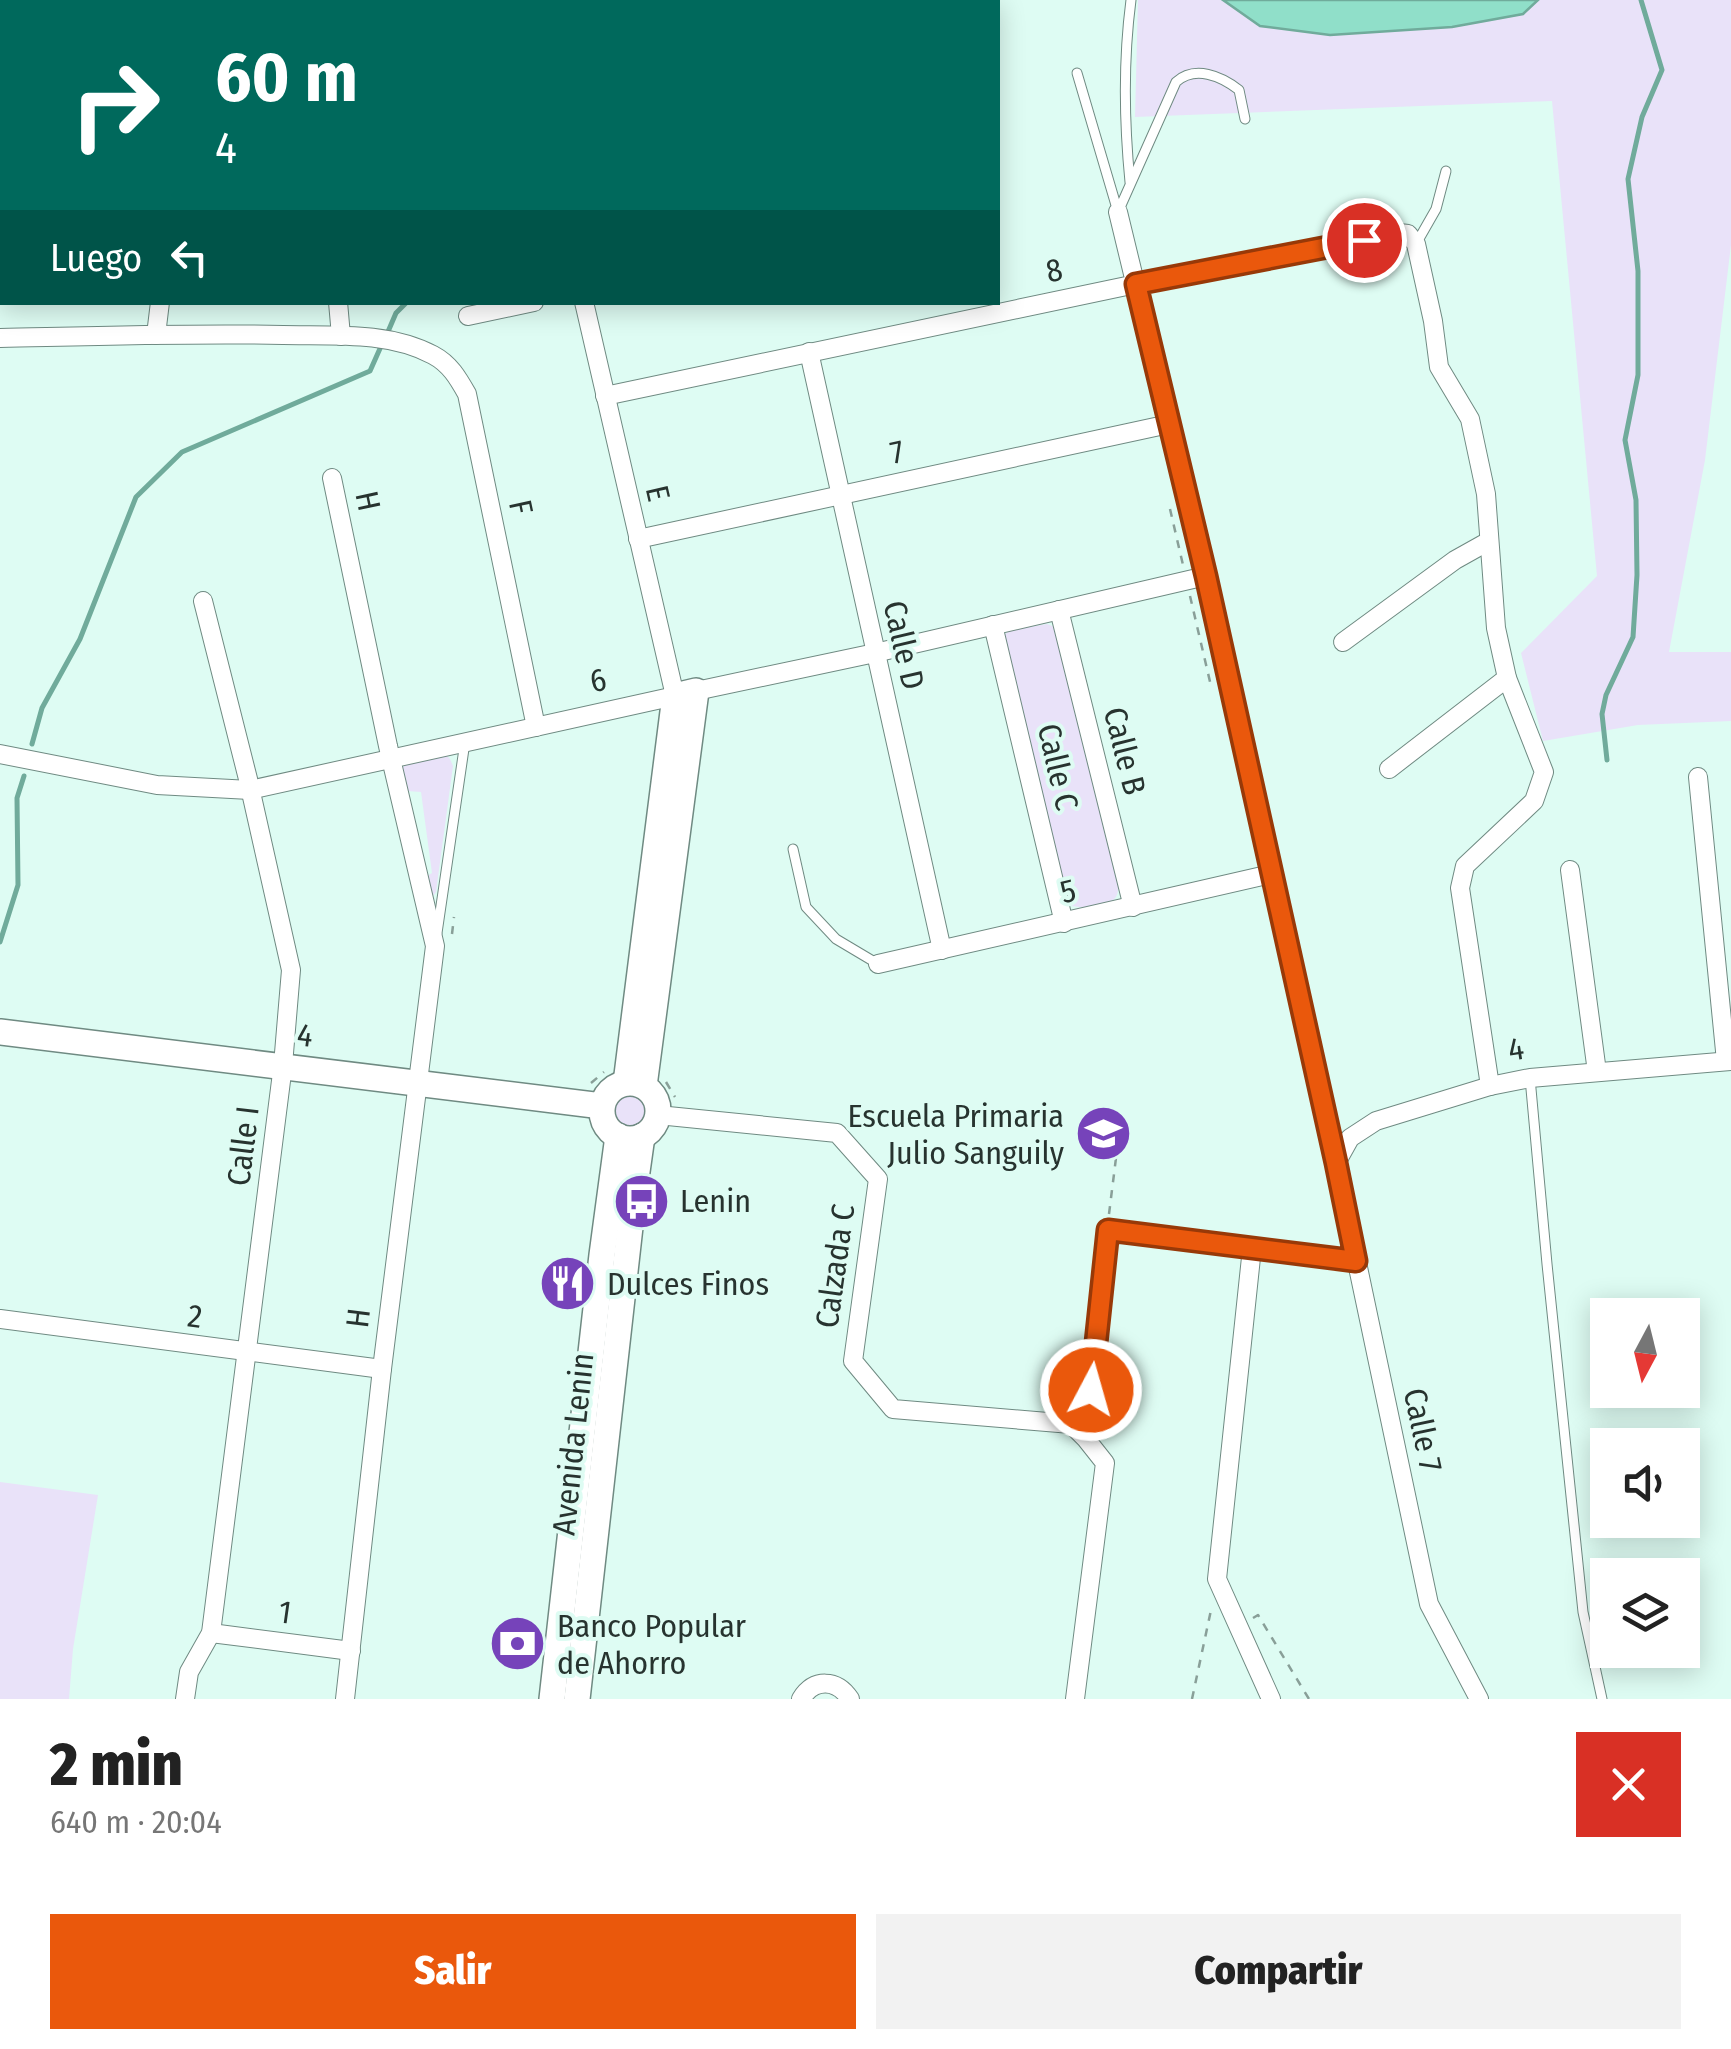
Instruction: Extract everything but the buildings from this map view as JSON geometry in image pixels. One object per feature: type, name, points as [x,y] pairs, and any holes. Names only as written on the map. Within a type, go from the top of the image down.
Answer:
[{"type":"street","name":"Calle 7","points":[[1118,212],[1206,576],[1430,1604],[1479,1699]]},
{"type":"street","name":"8","points":[[606,396],[1398,233],[1408,234],[1416,244]]},
{"type":"street","points":[[1416,244],[1439,367],[1470,419],[1486,494],[1496,628],[1507,678],[1544,772],[1534,801],[1465,866],[1460,888],[1490,1086]]},
{"type":"street","points":[[156,335],[160,305]]},
{"type":"street","points":[[338,305],[340,336]]},
{"type":"street","points":[[468,316],[520,305]]},
{"type":"street","name":"E","points":[[585,305],[638,540],[686,694]]},
{"type":"street","name":"F","points":[[0,338],[212,333],[340,336],[385,339],[436,356],[456,373],[467,394],[536,727]]},
{"type":"street","name":"Calle D","points":[[809,352],[942,950]]},
{"type":"street","name":"7","points":[[638,540],[1169,424]]},
{"type":"street","name":"H","points":[[332,478],[435,946],[346,1699]]},
{"type":"street","points":[[1343,642],[1489,540]]},
{"type":"street","name":"6","points":[[0,754],[156,785],[250,790],[1206,576]]},
{"type":"street","name":"Calle I","points":[[185,1699],[189,1672],[211,1633],[283,1065],[291,970],[204,601]]},
{"type":"street","name":"Calle B","points":[[1060,610],[1132,907]]},
{"type":"street","name":"Calle C","points":[[993,625],[1064,923]]},
{"type":"street","points":[[1389,769],[1507,678]]},
{"type":"street","points":[[637,1078],[593,1097],[605,1124],[630,1136],[650,1130],[668,1108],[637,1078],[686,694]]},
{"type":"street","points":[[1698,777],[1728,1061]]},
{"type":"street","points":[[1570,870],[1596,1072]]},
{"type":"street","name":"5","points":[[878,964],[1271,874]]},
{"type":"street","name":"4","points":[[0,1032],[418,1082],[593,1097]]},
{"type":"street","name":"4","points":[[1336,1163],[1350,1138],[1376,1121],[1490,1086],[1530,1078],[1728,1061]]},
{"type":"street","name":"Calzada C","points":[[668,1108],[837,1133],[878,1179],[852,1361],[893,1408],[1071,1424]]},
{"type":"street","name":"Avenida Lenin","points":[[552,1699],[602,1255],[630,1136]]},
{"type":"street","name":"Avenida Lenin","points":[[577,1699],[631,1219],[630,1136]]},
{"type":"street","points":[[1075,1699],[1104,1463],[1071,1424],[1091,1390],[1108,1230],[1356,1261]]},
{"type":"street","points":[[1252,1248],[1217,1579],[1271,1699]]},
{"type":"street","name":"2","points":[[0,1319],[382,1370]]},
{"type":"street","name":"1","points":[[211,1633],[350,1651]]},
{"type":"street","points":[[801,1699],[806,1691],[822,1683],[840,1687],[850,1699]]},
{"type":"lane","points":[[1130,185],[1125,113],[1131,0]]},
{"type":"lane","points":[[1077,73],[1118,212]]},
{"type":"lane","points":[[1118,212],[1176,82],[1184,74],[1223,77],[1239,90],[1245,119]]},
{"type":"lane","points":[[1416,244],[1436,209],[1446,171]]},
{"type":"lane","name":"H","points":[[435,946],[464,742]]},
{"type":"lane","points":[[793,849],[806,906],[836,939],[878,964]]},
{"type":"lane","points":[[1530,1078],[1582,1612],[1602,1699]]},
{"type":"path","points":[[1168,497],[1184,566]]},
{"type":"path","points":[[1190,596],[1212,693]]},
{"type":"path","points":[[452,932],[455,912]]},
{"type":"path","points":[[593,1097],[637,1078],[668,1108]]},
{"type":"path","points":[[1108,1230],[1116,1158]]},
{"type":"path","points":[[1192,1699],[1217,1579]]},
{"type":"path","points":[[1238,1628],[1258,1615],[1309,1699]]},
{"type":"shaded area","points":[[1138,0],[1731,0],[1731,245],[1705,460],[1669,652],[1731,652],[1731,721],[1638,725],[1543,741],[1521,653],[1597,576],[1552,101],[1135,117]]},
{"type":"shaded area","points":[[1223,0],[1538,0],[1523,14],[1452,27],[1330,35],[1260,26]]},
{"type":"shaded area","points":[[1047,624],[1057,628],[1118,883],[1115,898],[1097,906],[1069,905],[1005,641],[1005,634],[1011,630]]},
{"type":"shaded area","points":[[446,755],[453,766],[433,896],[429,895],[424,878],[432,873],[421,792],[407,791],[399,771],[405,765]]},
{"type":"shaded area","points":[[631,1091],[646,1097],[652,1112],[646,1127],[631,1133],[616,1127],[610,1112],[616,1097]]},
{"type":"shaded area","points":[[0,1482],[98,1495],[73,1649],[69,1699],[0,1699]]},
{"type":"waterway","points":[[1607,760],[1602,714],[1606,695],[1633,637],[1637,575],[1636,500],[1625,440],[1638,375],[1638,271],[1628,179],[1642,117],[1662,70],[1641,0]]},
{"type":"waterway","points":[[387,334],[404,305]]},
{"type":"waterway","points":[[32,744],[42,708],[80,639],[136,497],[182,452],[370,371],[382,344]]},
{"type":"waterway","points":[[0,942],[18,885],[17,798],[24,776]]},
{"type":"place","name":"Escuela Primaria Julio Sanguily","points":[[1103,1134]]},
{"type":"place","name":"Lenin","points":[[641,1201]]},
{"type":"place","name":"Dulces Finos","points":[[568,1284]]},
{"type":"place","name":"Banco Popular de Ahorro","points":[[518,1644]]},
{"type":"route","points":[[1091,1390],[1108,1230],[1356,1261],[1206,576],[1136,284],[1364,240]]}]
